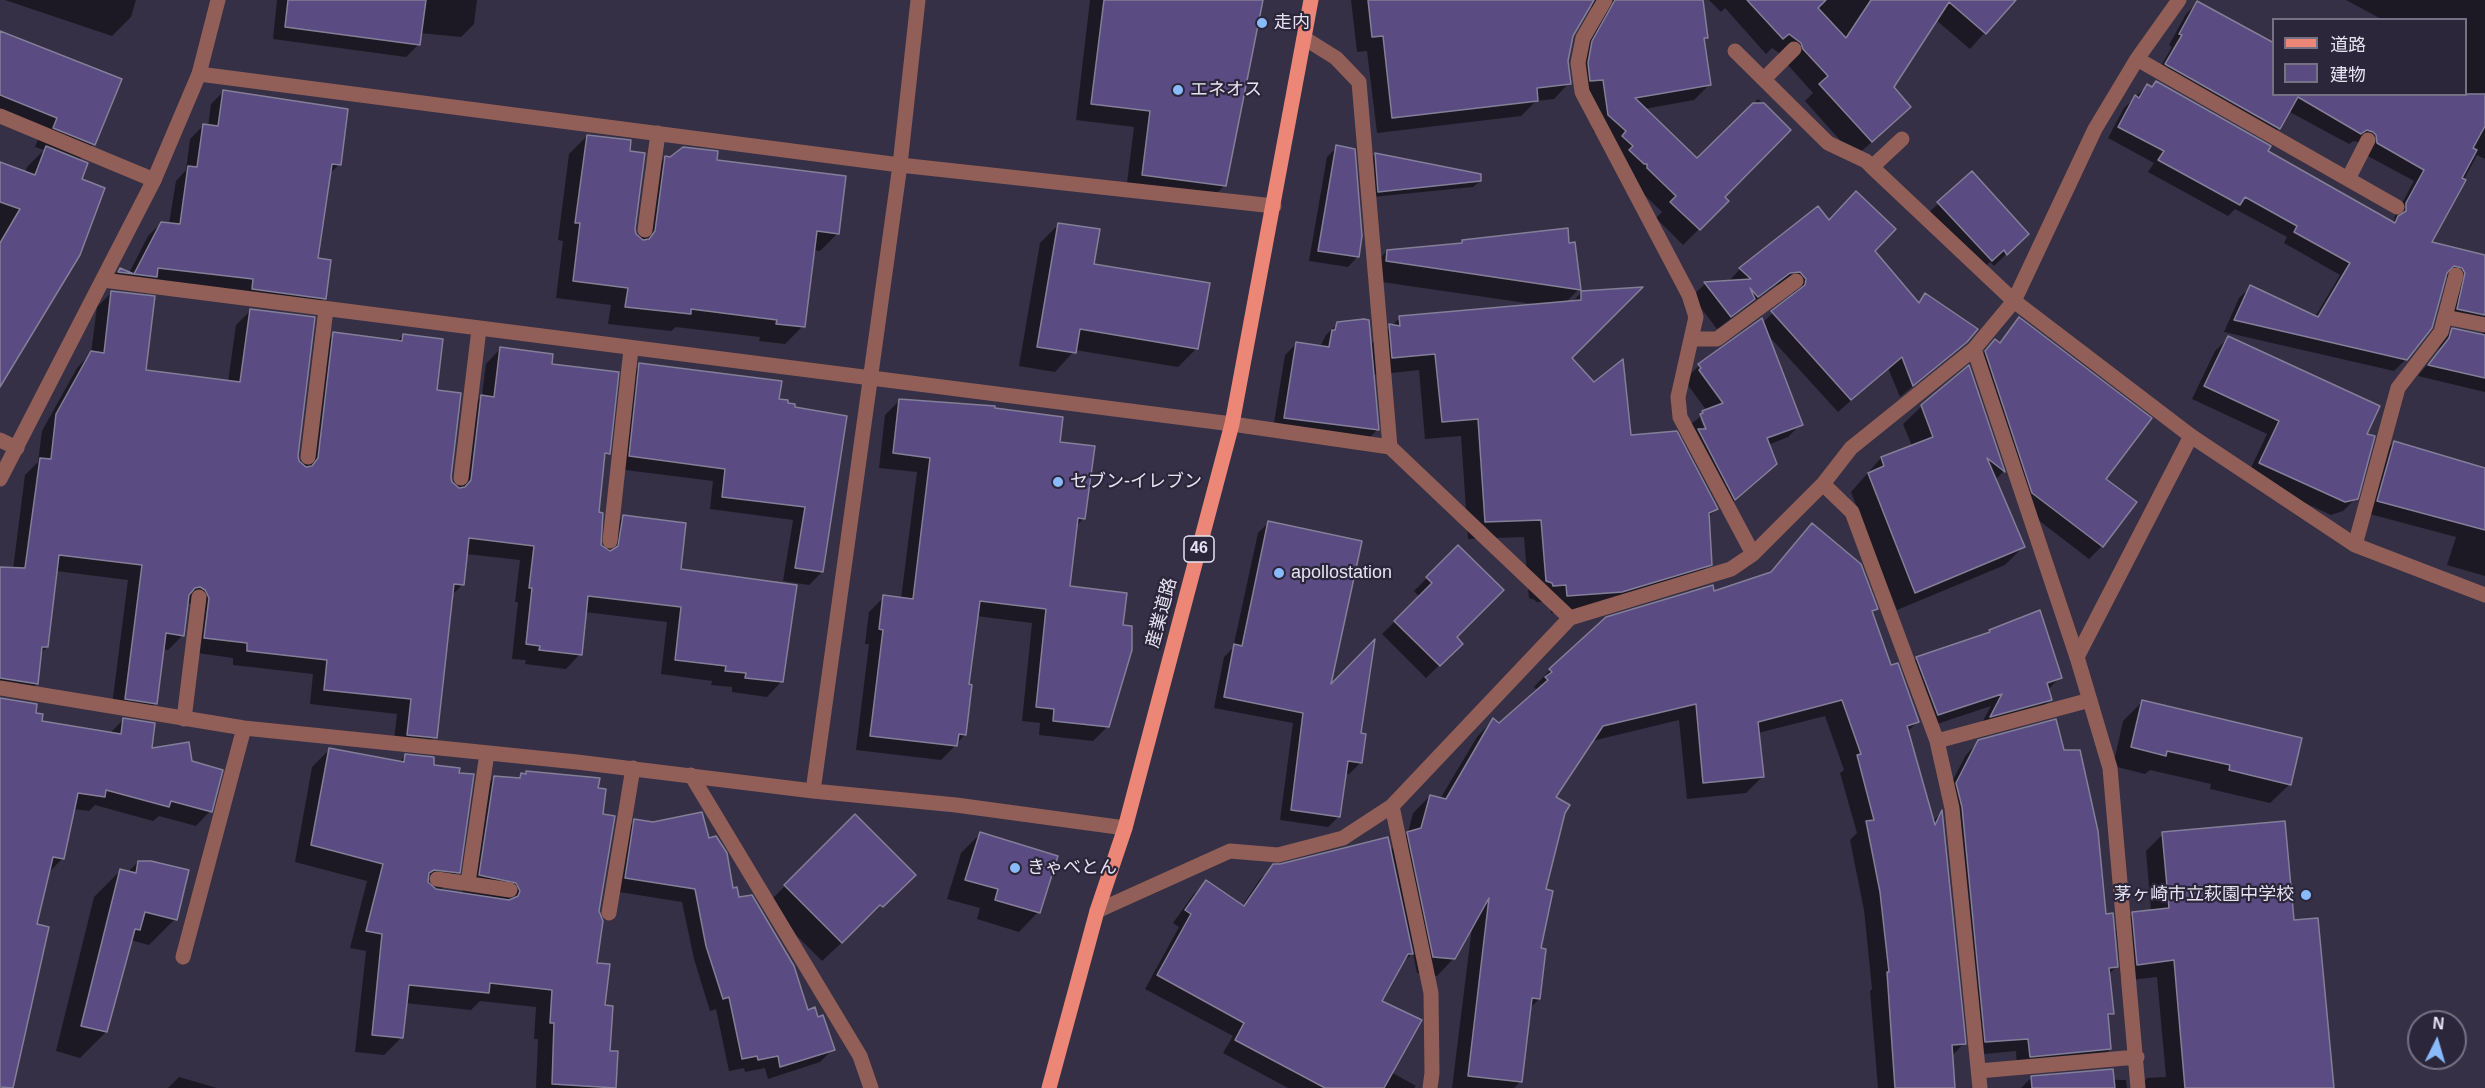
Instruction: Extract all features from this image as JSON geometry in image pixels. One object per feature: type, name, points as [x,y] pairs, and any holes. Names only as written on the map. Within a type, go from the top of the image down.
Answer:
[{"type":"main road","name":"産業道路","points":[[1049,1088],[1097,911],[1125,828],[1232,424],[1311,0]]},
{"type":"street","points":[[0,479],[154,180],[200,74],[218,0]]},
{"type":"street","points":[[813,790],[900,165],[918,0]]},
{"type":"street","points":[[1605,0],[1583,38],[1578,63],[1582,92],[1689,296],[1696,318],[1678,397],[1680,417],[1753,554]]},
{"type":"street","points":[[1097,911],[1230,851],[1278,855],[1343,837],[1392,806],[1570,618],[1731,569],[1753,554],[1823,484],[1851,448],[1974,349],[2014,301],[2095,129],[2137,60],[2180,0]]},
{"type":"street","points":[[1304,38],[1336,58],[1359,82],[1390,447]]},
{"type":"street","points":[[1764,79],[1794,49]]},
{"type":"street","points":[[1735,51],[1828,144],[1866,161],[2014,301],[2191,436],[2355,545],[2485,595]]},
{"type":"street","points":[[2137,60],[2397,207]]},
{"type":"street","points":[[200,74],[900,165],[1274,206]]},
{"type":"street","points":[[0,116],[154,180]]},
{"type":"street","points":[[645,230],[658,133]]},
{"type":"street","points":[[1872,167],[1902,139]]},
{"type":"street","points":[[2348,179],[2368,140]]},
{"type":"street","points":[[2355,545],[2398,388],[2441,332],[2456,275]]},
{"type":"street","points":[[103,280],[870,380],[1232,424],[1390,447],[1570,618]]},
{"type":"street","points":[[1693,339],[1717,339],[1796,281]]},
{"type":"street","points":[[308,457],[326,309]]},
{"type":"street","points":[[2445,317],[2485,326]]},
{"type":"street","points":[[461,478],[479,329]]},
{"type":"street","points":[[609,540],[631,349]]},
{"type":"street","points":[[1974,349],[2077,657],[2110,768],[2138,1088]]},
{"type":"street","points":[[2077,657],[2191,436]]},
{"type":"street","points":[[0,440],[17,448]]},
{"type":"street","points":[[1823,484],[1852,512],[1937,741],[1952,808],[1980,1088]]},
{"type":"street","points":[[184,719],[199,597]]},
{"type":"street","points":[[0,688],[244,728],[633,768],[956,805],[1125,828]]},
{"type":"street","points":[[1937,741],[2090,700]]},
{"type":"street","points":[[183,957],[244,728]]},
{"type":"street","points":[[468,883],[486,753]]},
{"type":"street","points":[[609,914],[633,768]]},
{"type":"street","points":[[691,776],[860,1056],[871,1088]]},
{"type":"street","points":[[1392,806],[1431,993],[1432,1073],[1430,1088]]},
{"type":"street","points":[[437,879],[510,890]]},
{"type":"street","points":[[1979,1071],[2137,1057]]},
{"type":"building","points":[[288,0],[426,0],[420,45],[285,27]]},
{"type":"building","points":[[1104,0],[1263,0],[1226,186],[1142,175],[1150,111],[1091,104]]},
{"type":"building","points":[[1368,0],[1594,0],[1573,36],[1568,61],[1571,84],[1537,88],[1538,101],[1392,118],[1383,36],[1372,37]]},
{"type":"building","points":[[1615,0],[1703,0],[1708,38],[1704,38],[1711,85],[1635,98],[1697,158],[1753,103],[1764,103],[1791,130],[1725,197],[1729,201],[1700,230],[1670,202],[1676,196],[1647,168],[1647,164],[1644,164],[1629,150],[1633,146],[1622,136],[1626,131],[1608,115],[1603,80],[1590,81],[1588,63],[1592,41]]},
{"type":"building","points":[[1747,0],[1826,0],[1818,8],[1846,38],[1871,0],[2016,0],[1986,34],[1949,2],[1894,87],[1911,107],[1872,142],[1819,84],[1828,76],[1803,49],[1801,43],[1789,34],[1783,39]]},
{"type":"building","points":[[2197,1],[2272,42],[2272,96],[2467,96],[2467,94],[2485,94],[2485,126],[2473,148],[2477,150],[2462,178],[2466,180],[2432,242],[2485,255],[2485,315],[2457,309],[2465,273],[2462,268],[2454,266],[2447,273],[2432,328],[2407,360],[2234,320],[2250,285],[2318,317],[2350,263],[2294,232],[2297,226],[2245,197],[2240,205],[2158,160],[2164,151],[2118,127],[2135,95],[2139,98],[2147,84],[2152,87],[2156,81],[2271,146],[2268,151],[2395,223],[2398,216],[2406,211],[2406,203],[2424,170],[2377,143],[2373,132],[2367,130],[2361,134],[2298,97],[2280,129],[2165,64],[2182,35],[2179,34]]},
{"type":"building","points":[[0,31],[122,79],[95,145],[53,128],[57,118],[0,95]]},
{"type":"building","points":[[223,90],[348,109],[341,165],[332,164],[318,258],[331,260],[326,299],[252,289],[253,279],[158,268],[157,277],[118,272],[120,268],[134,274],[161,222],[180,224],[188,166],[197,167],[203,124],[218,126]]},
{"type":"building","points":[[587,135],[631,140],[630,151],[645,153],[635,229],[636,234],[643,240],[649,239],[655,231],[665,156],[670,157],[683,147],[718,151],[717,160],[846,176],[839,234],[817,231],[805,327],[776,324],[777,320],[691,309],[691,314],[625,307],[628,288],[573,281],[580,223],[575,223]]},
{"type":"building","points":[[1336,145],[1355,149],[1362,236],[1359,257],[1318,251]]},
{"type":"building","points":[[46,146],[88,163],[82,179],[105,188],[80,255],[0,387],[0,243],[20,209],[0,202],[0,162],[35,175]]},
{"type":"building","points":[[1375,153],[1481,174],[1481,181],[1378,192]]},
{"type":"building","points":[[1972,171],[2029,234],[2007,255],[2004,250],[1992,261],[1937,202]]},
{"type":"building","points":[[1856,191],[1896,229],[1875,251],[1919,303],[1925,293],[1978,329],[1967,342],[1913,386],[1902,357],[1851,400],[1771,311],[1805,285],[1806,279],[1800,272],[1790,273],[1758,297],[1750,288],[1755,299],[1731,317],[1704,282],[1751,279],[1739,268],[1818,206],[1829,220]]},
{"type":"building","points":[[1058,223],[1100,229],[1094,264],[1210,283],[1198,349],[1080,329],[1076,353],[1037,347]]},
{"type":"building","points":[[1568,228],[1569,243],[1575,242],[1581,290],[1386,261],[1387,250],[1462,243],[1462,240]]},
{"type":"building","points":[[1643,287],[1572,358],[1594,382],[1623,359],[1631,435],[1677,431],[1718,509],[1709,513],[1712,565],[1622,592],[1567,596],[1566,585],[1553,586],[1552,583],[1546,581],[1541,520],[1485,522],[1478,419],[1442,422],[1435,354],[1392,358],[1389,324],[1400,326],[1399,316],[1581,300],[1581,291]]},
{"type":"building","points":[[111,291],[155,296],[146,370],[240,382],[250,309],[315,317],[298,456],[299,461],[306,467],[312,466],[318,458],[333,332],[402,341],[403,334],[443,339],[437,390],[461,393],[451,477],[452,482],[459,488],[465,487],[471,480],[481,395],[494,397],[500,347],[553,354],[552,364],[619,372],[610,454],[605,453],[599,512],[603,513],[601,545],[610,551],[618,546],[623,515],[686,523],[681,569],[797,585],[783,682],[745,678],[746,673],[725,671],[726,666],[675,660],[681,607],[588,596],[582,655],[539,650],[540,646],[526,644],[534,546],[469,538],[464,585],[454,584],[437,738],[407,735],[411,699],[324,690],[327,660],[247,651],[247,643],[204,638],[209,598],[205,590],[200,587],[195,588],[189,595],[184,636],[166,633],[157,704],[125,699],[142,565],[59,555],[48,647],[42,647],[38,684],[0,678],[0,567],[25,568],[40,458],[51,459],[56,414],[91,351],[104,353]]},
{"type":"building","points":[[2019,317],[2152,418],[2106,479],[2137,502],[2103,547],[2032,493],[1985,351],[1995,339],[2000,343]]},
{"type":"building","points":[[1762,318],[1803,425],[1767,438],[1777,464],[1735,500],[1698,429],[1706,429],[1700,414],[1703,413],[1702,411],[1723,403],[1699,370],[1701,368],[1698,364]]},
{"type":"building","points":[[1369,320],[1379,430],[1284,418],[1296,342],[1329,347],[1332,330],[1335,330],[1337,322]]},
{"type":"building","points":[[2452,328],[2485,335],[2485,378],[2428,365],[2449,338]]},
{"type":"building","points":[[2228,336],[2380,406],[2367,434],[2375,436],[2358,499],[2345,502],[2259,463],[2279,421],[2204,386]]},
{"type":"building","points":[[639,363],[782,381],[779,399],[788,400],[788,403],[795,404],[795,407],[847,416],[823,572],[795,568],[805,507],[722,497],[725,469],[629,456]]},
{"type":"building","points":[[1969,365],[2005,472],[1987,458],[2025,547],[1915,593],[1868,473],[1884,466],[1881,457],[1933,437],[1921,405]]},
{"type":"building","points":[[899,399],[995,406],[995,408],[1063,417],[1060,442],[1095,446],[1085,519],[1078,518],[1070,586],[1127,593],[1123,625],[1132,626],[1132,650],[1109,727],[1053,721],[1054,709],[1036,707],[1046,609],[980,601],[969,684],[972,685],[966,735],[959,734],[957,746],[870,736],[883,630],[879,629],[883,595],[913,599],[930,458],[893,453]]},
{"type":"building","points":[[2394,441],[2485,468],[2485,530],[2377,501]]},
{"type":"building","points":[[1268,521],[1362,541],[1331,684],[1375,639],[1361,733],[1366,734],[1362,763],[1348,761],[1340,817],[1291,810],[1303,713],[1224,697],[1234,644],[1242,646]]},
{"type":"building","points":[[1812,523],[1861,564],[1878,609],[1872,611],[1891,665],[1898,663],[1919,722],[1907,726],[1935,825],[1942,810],[1966,1044],[1952,1045],[1955,1088],[1895,1088],[1887,972],[1889,972],[1880,892],[1866,821],[1874,820],[1857,755],[1861,754],[1842,700],[1758,722],[1764,777],[1703,783],[1696,704],[1603,726],[1556,797],[1570,805],[1565,813],[1546,889],[1553,891],[1541,948],[1546,949],[1540,999],[1532,998],[1522,1082],[1468,1076],[1489,898],[1455,959],[1433,957],[1407,832],[1421,828],[1430,795],[1446,799],[1493,718],[1499,723],[1548,680],[1545,677],[1552,672],[1549,669],[1606,617],[1713,585],[1714,591],[1771,572]]},
{"type":"building","points":[[1458,545],[1504,590],[1457,637],[1463,644],[1440,666],[1394,621],[1432,583],[1426,577]]},
{"type":"building","points":[[2040,610],[2062,678],[2047,683],[2052,700],[1990,717],[2002,694],[1938,715],[1916,657],[1990,632],[1989,630]]},
{"type":"building","points":[[0,698],[37,704],[36,713],[43,714],[42,721],[121,734],[123,718],[155,723],[152,748],[189,742],[192,761],[223,770],[212,812],[171,801],[169,807],[106,790],[105,797],[78,793],[64,859],[53,857],[37,924],[49,927],[13,1088],[0,1087]]},
{"type":"building","points":[[2142,700],[2302,738],[2291,785],[2229,770],[2230,765],[2167,751],[2166,756],[2131,747]]},
{"type":"building","points":[[2056,719],[2064,750],[2080,750],[2098,831],[2106,914],[2113,913],[2118,967],[2109,968],[2114,1014],[2108,1014],[2111,1049],[2030,1057],[2028,1039],[1985,1042],[1962,807],[1956,783],[1978,740]]},
{"type":"building","points":[[329,748],[404,762],[405,754],[434,757],[434,765],[460,768],[459,773],[474,774],[460,873],[434,870],[429,873],[428,882],[436,889],[509,900],[518,896],[520,891],[516,883],[479,875],[494,776],[520,778],[521,773],[526,774],[526,771],[600,778],[598,788],[606,789],[603,814],[615,816],[599,911],[603,921],[597,963],[610,964],[605,1005],[613,1006],[610,1051],[618,1051],[616,1088],[552,1084],[554,1023],[550,1023],[552,990],[490,983],[489,993],[409,985],[403,1038],[372,1035],[382,934],[366,931],[383,864],[311,845]]},
{"type":"building","points":[[702,812],[709,838],[716,836],[727,853],[733,888],[737,887],[739,897],[752,895],[794,966],[808,1010],[815,1007],[818,1017],[823,1015],[835,1050],[780,1067],[778,1056],[758,1060],[757,1056],[742,1059],[729,997],[723,999],[706,946],[695,889],[625,878],[634,819],[653,822]]},
{"type":"building","points":[[855,814],[916,875],[883,907],[880,905],[842,943],[784,885]]},
{"type":"building","points":[[2285,821],[2294,920],[2318,918],[2334,1088],[2185,1088],[2174,960],[2137,965],[2132,912],[2169,908],[2162,832]]},
{"type":"building","points":[[980,832],[1058,856],[1040,913],[995,900],[998,889],[965,880]]},
{"type":"building","points":[[1388,837],[1413,954],[1408,954],[1382,1001],[1422,1020],[1384,1088],[1325,1088],[1235,1040],[1244,1023],[1157,975],[1191,914],[1185,910],[1206,880],[1244,906],[1273,864]]},
{"type":"building","points":[[138,861],[151,861],[189,870],[177,920],[145,912],[140,930],[135,929],[107,1032],[81,1026],[120,869],[136,873]]},
{"type":"building","points":[[2113,1069],[2115,1088],[2032,1088],[2031,1076]]},
{"type":"place","name":"走内","points":[[1262,23]]},
{"type":"place","name":"エネオス","points":[[1178,90]]},
{"type":"place","name":"セブン-イレブン","points":[[1058,482]]},
{"type":"place","name":"apollostation","points":[[1279,573]]},
{"type":"place","name":"きゃべとん","points":[[1015,868]]},
{"type":"place","name":"茅ヶ崎市立萩園中学校","points":[[2306,895]]}]
